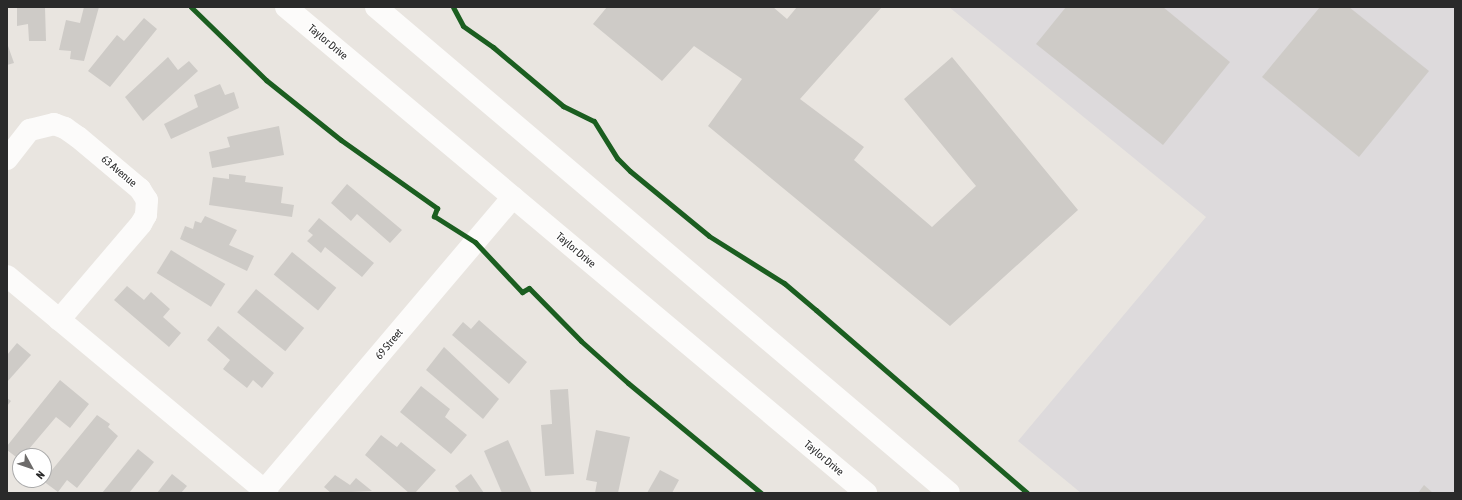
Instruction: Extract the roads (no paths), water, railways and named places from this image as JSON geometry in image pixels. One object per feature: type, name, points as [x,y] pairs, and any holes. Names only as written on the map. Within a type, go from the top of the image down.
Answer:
[{"type":"main road","name":"Taylor Drive","points":[[286,7],[866,493]]},
{"type":"main road","points":[[376,7],[949,493]]},
{"type":"main road","name":"63 Avenue","points":[[7,159],[30,130],[54,124],[65,128],[78,136],[140,189],[146,200],[146,216],[141,224],[59,320]]},
{"type":"main road","name":"69 Street","points":[[265,492],[513,197]]},
{"type":"main road","points":[[7,276],[265,492]]}]
